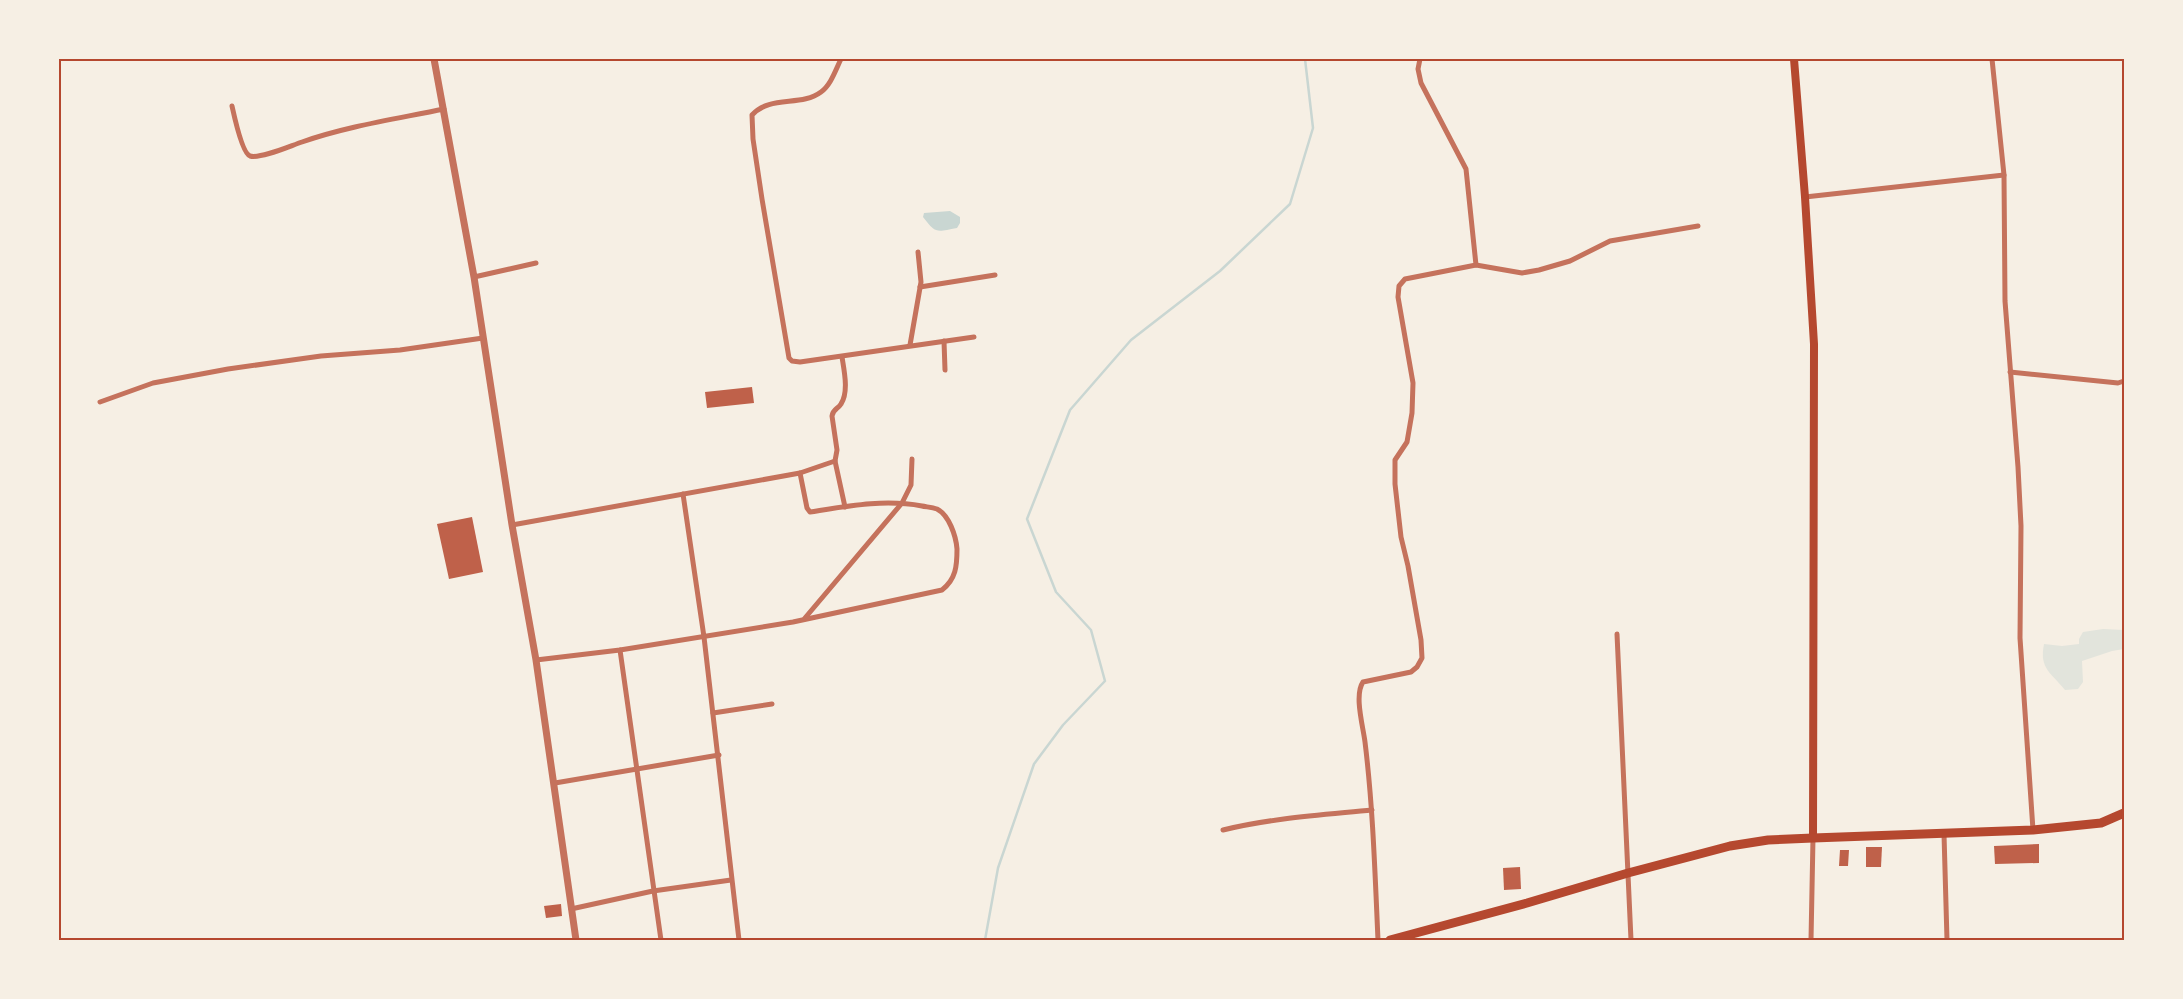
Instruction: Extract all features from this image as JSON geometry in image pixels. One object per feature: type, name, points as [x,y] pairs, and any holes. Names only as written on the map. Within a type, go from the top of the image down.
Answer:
[{"type":"main road","points":[[1794,59],[1805,197],[1814,354],[1813,838]]},
{"type":"main road","points":[[1390,940],[1730,846],[1768,840],[2033,830],[2101,823],[2124,813]]},
{"type":"street","points":[[434,59],[474,277],[512,525],[536,660],[576,940]]},
{"type":"street","points":[[841,59],[823,91],[812,97],[770,104],[758,108],[752,115],[762,199],[789,358],[792,361],[800,362],[974,337]]},
{"type":"street","points":[[1420,59],[1418,69],[1421,83],[1466,169],[1476,265]]},
{"type":"street","points":[[1992,59],[2004,175],[2005,301],[2021,526],[2020,638],[2033,830]]},
{"type":"street","points":[[232,106],[242,141],[248,154],[251,156],[264,154],[333,131],[444,109]]},
{"type":"street","points":[[1805,197],[2004,175]]},
{"type":"street","points":[[1378,940],[1372,810],[1360,717],[1359,687],[1363,682],[1411,672],[1417,667],[1422,658],[1421,640],[1401,537],[1395,484],[1395,460],[1407,442],[1412,413],[1413,383],[1398,297],[1399,286],[1405,279],[1476,265],[1522,273],[1539,270],[1570,261],[1610,241],[1698,226]]},
{"type":"street","points":[[910,345],[920,287],[918,252]]},
{"type":"street","points":[[474,277],[536,263]]},
{"type":"street","points":[[920,287],[995,275]]},
{"type":"street","points":[[100,402],[153,383],[228,369],[321,356],[400,350],[484,338]]},
{"type":"street","points":[[944,341],[945,370]]},
{"type":"street","points":[[842,357],[844,395],[842,404],[833,411],[832,416],[837,450],[835,461],[846,507]]},
{"type":"street","points":[[2010,372],[2118,383],[2124,381]]},
{"type":"street","points":[[804,619],[902,502],[911,485],[912,459]]},
{"type":"street","points":[[512,525],[800,473],[835,461]]},
{"type":"street","points":[[536,660],[620,650],[804,619],[942,590],[951,584],[956,573],[957,547],[948,518],[937,509],[902,502],[865,504],[810,512],[807,508],[800,473]]},
{"type":"street","points":[[683,494],[704,637],[731,880],[740,940]]},
{"type":"street","points":[[1617,634],[1631,940]]},
{"type":"street","points":[[620,650],[635,768],[661,940]]},
{"type":"street","points":[[713,712],[772,704]]},
{"type":"street","points":[[555,784],[635,768],[718,755]]},
{"type":"street","points":[[1224,830],[1253,823],[1290,818],[1372,810]]},
{"type":"street","points":[[1944,834],[1947,940]]},
{"type":"street","points":[[1812,940],[1813,838]]},
{"type":"street","points":[[572,909],[653,891],[731,880]]},
{"type":"shaded area","points":[[950,211],[960,217],[960,223],[957,228],[940,231],[934,229],[923,217],[924,213]]},
{"type":"shaded area","points":[[2103,629],[2124,630],[2124,649],[2082,661],[2083,682],[2078,689],[2065,690],[2047,670],[2043,659],[2044,644],[2062,646],[2079,644],[2079,639],[2083,632]]},
{"type":"building","points":[[752,387],[754,403],[707,408],[705,392]]},
{"type":"building","points":[[472,517],[483,572],[449,579],[437,524]]},
{"type":"building","points":[[2039,844],[2039,863],[1995,864],[1994,846]]},
{"type":"building","points":[[1866,847],[1882,847],[1881,867],[1866,867]]},
{"type":"building","points":[[1840,850],[1849,850],[1848,866],[1839,866]]},
{"type":"building","points":[[1520,867],[1521,889],[1504,890],[1503,868]]},
{"type":"building","points":[[561,904],[562,916],[546,918],[544,906]]},
{"type":"waterway","points":[[985,940],[998,868],[1034,764],[1063,725],[1105,681],[1091,630],[1056,592],[1027,519],[1070,410],[1131,340],[1220,271],[1290,204],[1313,128],[1305,59]]}]
